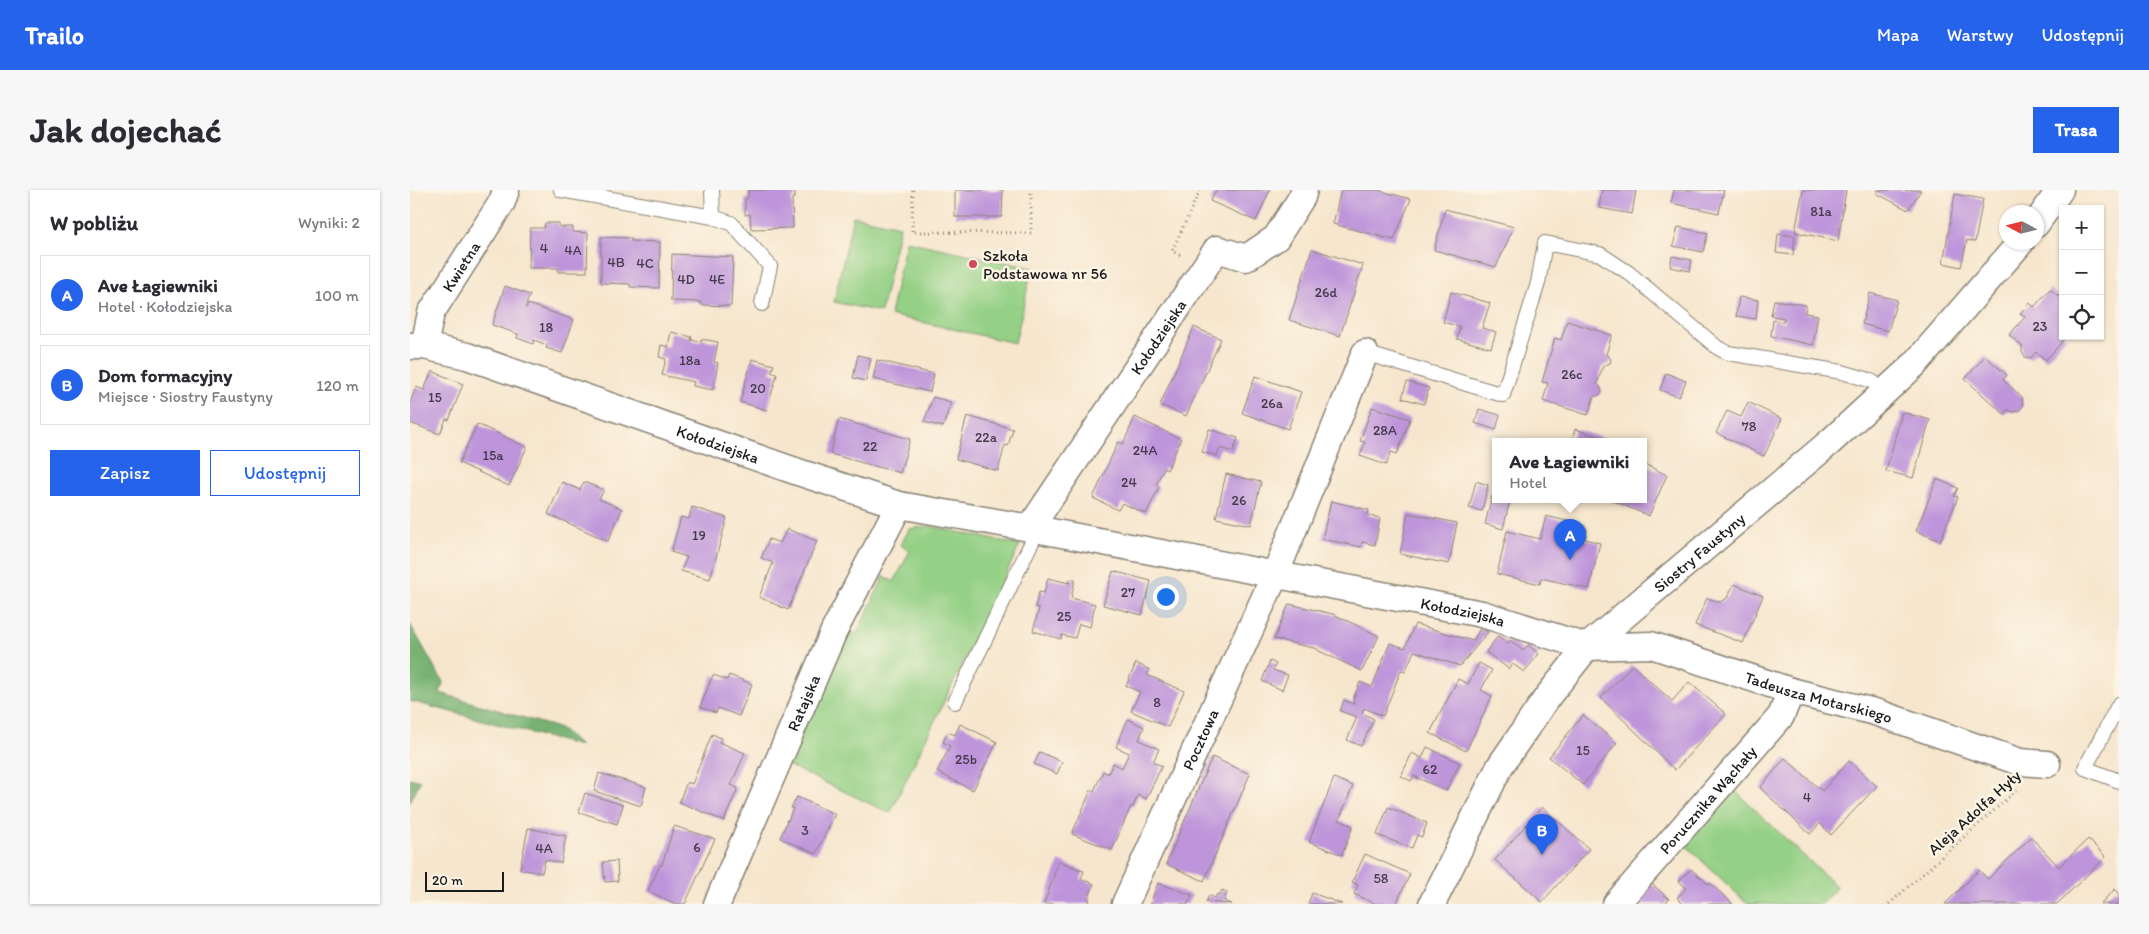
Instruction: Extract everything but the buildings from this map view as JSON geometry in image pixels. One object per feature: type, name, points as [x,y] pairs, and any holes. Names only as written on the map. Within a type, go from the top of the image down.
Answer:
[{"type":"street","name":"Kwietna","points":[[417,346],[431,313],[502,202],[506,190]]},
{"type":"street","name":"Kołodziejska","points":[[1034,528],[1217,249],[1246,258],[1276,238],[1302,197],[1304,190]]},
{"type":"street","points":[[2044,213],[2060,190]]},
{"type":"street","name":"Siostry Faustyny","points":[[1432,904],[1500,766],[1548,696],[1587,647],[1830,442],[1915,364],[2014,250]]},
{"type":"street","name":"Kołodziejska","points":[[417,346],[467,356],[899,506],[1034,528],[1482,614],[1587,647]]},
{"type":"street","points":[[1275,575],[1365,353]]},
{"type":"street","name":"Ratajska","points":[[717,904],[834,630],[899,506]]},
{"type":"street","name":"Pocztowa","points":[[1125,904],[1275,575]]},
{"type":"street","name":"Tadeusza Motarskiego","points":[[1587,647],[1651,646],[1791,691],[1875,712],[2020,762],[2047,764]]},
{"type":"street","name":"Porucznika Wąchały","points":[[1616,904],[1781,716],[1791,691]]},
{"type":"lane","points":[[561,190],[713,217],[731,223],[770,266],[762,304]]},
{"type":"lane","points":[[712,190],[713,217]]},
{"type":"lane","points":[[1365,353],[1503,395],[1538,283],[1545,242],[1600,254],[1629,273],[1718,348],[1728,353],[1842,372],[1873,382],[1883,393]]},
{"type":"lane","points":[[955,702],[1034,528]]},
{"type":"lane","points":[[2119,704],[2085,768],[2119,781]]},
{"type":"path","points":[[912,190],[912,232],[1021,233],[1031,233],[1031,190]]},
{"type":"path","points":[[1187,259],[1172,251],[1200,190]]},
{"type":"path","name":"Aleja Adolfa Hyły","points":[[1889,904],[2047,764]]},
{"type":"green space","points":[[853,216],[900,226],[881,312],[834,302]]},
{"type":"green space","points":[[906,241],[1032,268],[1015,343],[890,315]]},
{"type":"green space","points":[[929,526],[1020,545],[890,813],[787,765],[842,637],[858,632],[884,576],[894,582],[910,551],[901,545],[909,529]]},
{"type":"green space","points":[[410,624],[443,682],[440,693],[555,727],[565,732],[580,746],[410,701]]},
{"type":"green space","points":[[410,778],[420,781],[410,802]]},
{"type":"green space","points":[[1733,789],[1837,887],[1821,904],[1748,904],[1682,842]]},
{"type":"place","name":"Szkoła Podstawowa nr 56","points":[[973,264]]},
{"type":"place","name":"Ave Łagiewniki","points":[[1570,560]]},
{"type":"place","name":"Dom formacyjny","points":[[1542,855]]}]
